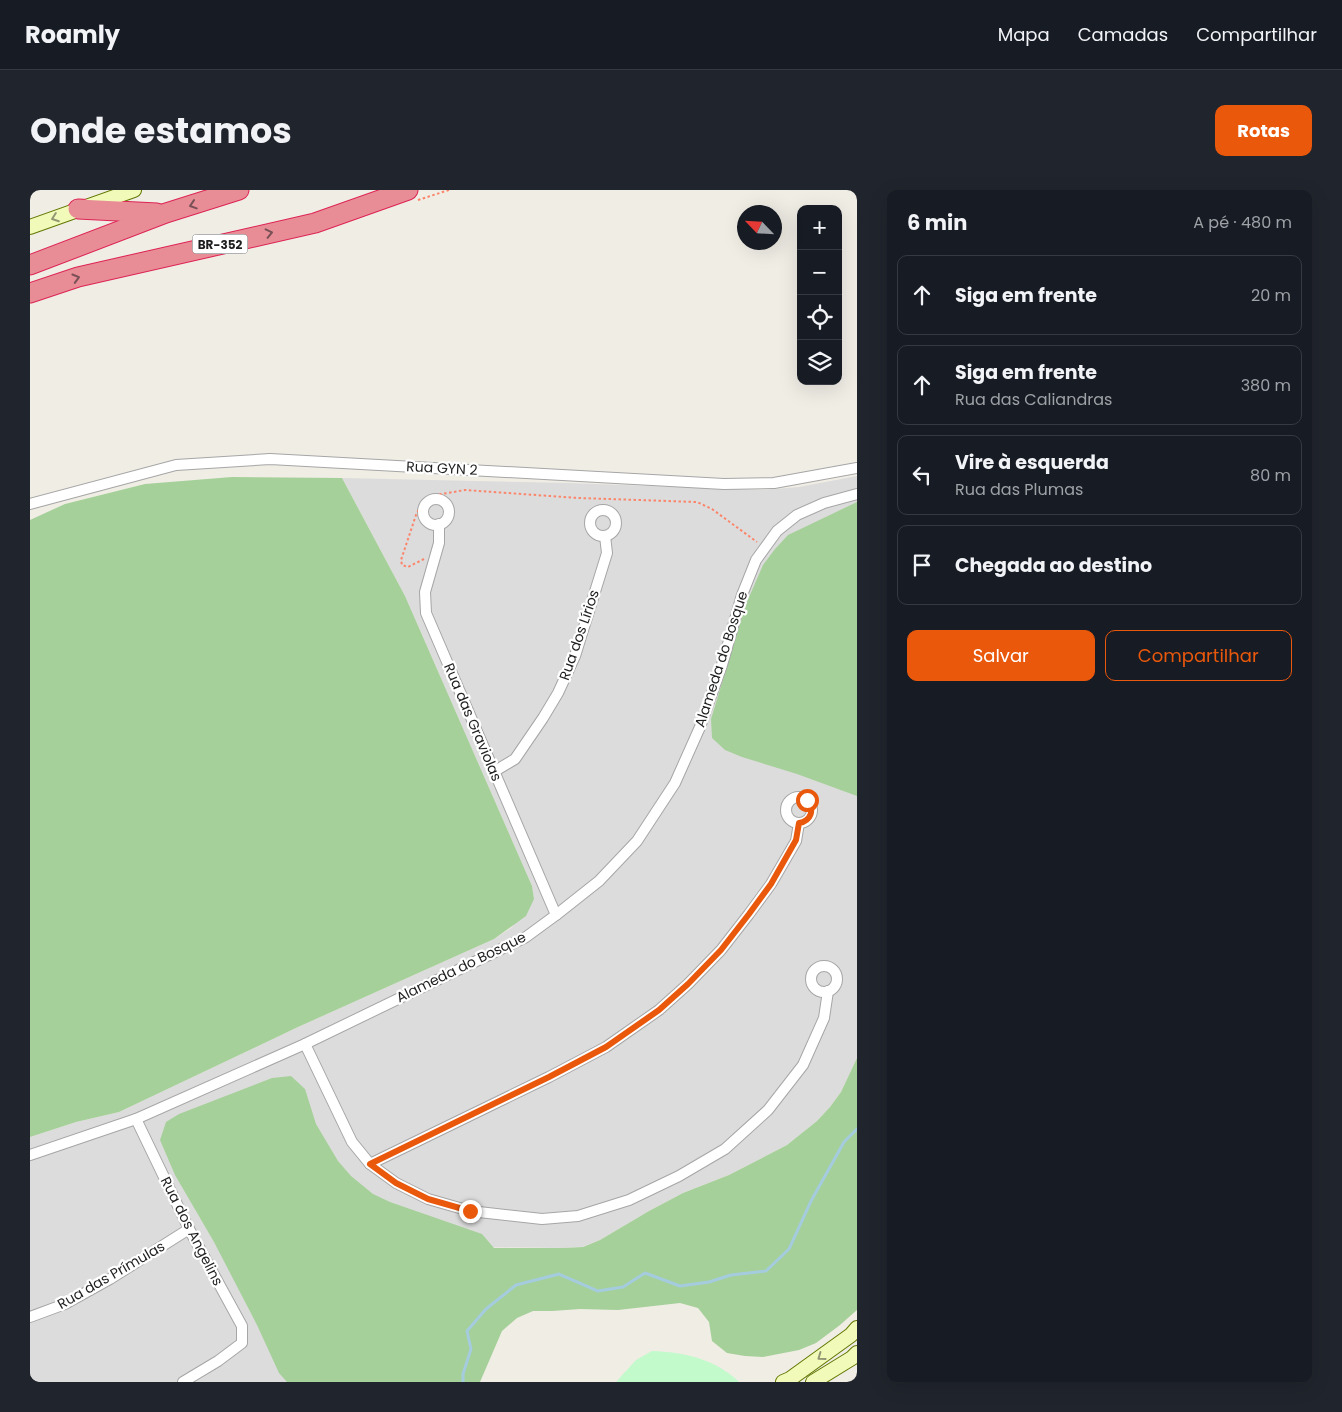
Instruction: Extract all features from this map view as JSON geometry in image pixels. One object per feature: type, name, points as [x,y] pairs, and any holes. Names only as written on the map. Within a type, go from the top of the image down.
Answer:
[{"type":"highway","points":[[30,265],[166,213],[239,190]]},
{"type":"highway","name":"BR-352","points":[[30,293],[78,277],[315,222],[408,190]]},
{"type":"highway","points":[[78,210],[166,213]]},
{"type":"street","points":[[30,227],[134,190]]},
{"type":"street","name":"Rua GYN 2","points":[[30,504],[176,465],[270,459],[724,484],[774,483],[857,468]]},
{"type":"street","name":"Alameda do Bosque","points":[[30,1155],[136,1119],[305,1044],[526,936],[599,881],[637,841],[675,783],[700,727],[722,665],[742,595],[756,560],[777,531],[797,515],[824,503],[857,494]]},
{"type":"street","name":"Rua das Graviolas","points":[[439,524],[439,543],[425,592],[426,614],[556,915]]},
{"type":"street","name":"Rua dos Lírios","points":[[495,772],[515,759],[558,693],[575,656],[607,553],[605,536]]},
{"type":"street","points":[[370,1164],[549,1077],[606,1047],[659,1010],[721,950],[749,914],[771,884],[796,840],[799,823]]},
{"type":"street","points":[[305,1044],[352,1142],[370,1164],[396,1183],[428,1199],[470,1211],[542,1219],[578,1216],[629,1200],[678,1176],[725,1149],[768,1110],[803,1065],[824,1018],[828,991]]},
{"type":"street","name":"Rua dos Angelins","points":[[136,1119],[189,1229],[242,1326],[242,1343],[218,1361],[183,1382]]},
{"type":"street","name":"Rua das Prímulas","points":[[30,1317],[65,1304],[103,1283],[189,1229]]},
{"type":"street","points":[[783,1382],[790,1379],[851,1335],[857,1328]]},
{"type":"street","points":[[813,1382],[857,1353]]},
{"type":"path","points":[[436,551],[408,567],[402,565],[401,560],[416,515],[424,500],[436,495],[465,490],[578,498],[697,502],[712,509],[765,548]]},
{"type":"shaded area","points":[[857,476],[857,1058],[841,1092],[830,1107],[817,1121],[787,1145],[729,1175],[683,1193],[600,1240],[582,1247],[475,1247],[313,1382],[30,1382],[30,1137],[76,1122],[119,1112],[298,1027],[494,939],[511,928],[534,899],[532,886],[405,596],[342,478],[763,490],[799,487]]},
{"type":"green space","points":[[232,477],[342,478],[405,596],[532,886],[534,899],[526,916],[494,939],[298,1027],[119,1112],[76,1122],[30,1137],[30,520],[65,504],[145,484]]},
{"type":"green space","points":[[857,502],[857,796],[725,750],[712,738],[711,719],[746,604],[763,565],[788,535]]},
{"type":"green space","points":[[857,1058],[857,1310],[816,1343],[799,1350],[763,1357],[727,1353],[712,1341],[709,1322],[698,1308],[680,1303],[618,1310],[533,1311],[517,1318],[502,1331],[480,1382],[287,1382],[279,1373],[257,1325],[214,1242],[175,1175],[160,1140],[166,1122],[179,1114],[272,1078],[291,1076],[305,1089],[316,1124],[338,1161],[351,1176],[373,1194],[390,1202],[482,1234],[494,1248],[583,1247],[600,1240],[683,1193],[729,1175],[787,1145],[817,1121],[830,1107],[841,1092]]},
{"type":"green space","points":[[652,1351],[676,1353],[699,1358],[730,1374],[739,1382],[616,1382],[636,1360]]},
{"type":"waterway","points":[[463,1382],[463,1374],[471,1349],[467,1331],[486,1309],[516,1285],[559,1274],[598,1291],[623,1287],[645,1273],[680,1286],[709,1282],[731,1275],[766,1271],[789,1249],[811,1201],[844,1142],[857,1129]]},
{"type":"route","points":[[470,1211],[428,1199],[396,1183],[370,1164],[549,1077],[606,1047],[659,1010],[721,950],[771,884],[796,840],[799,823],[807,820],[812,812],[807,800]]}]
